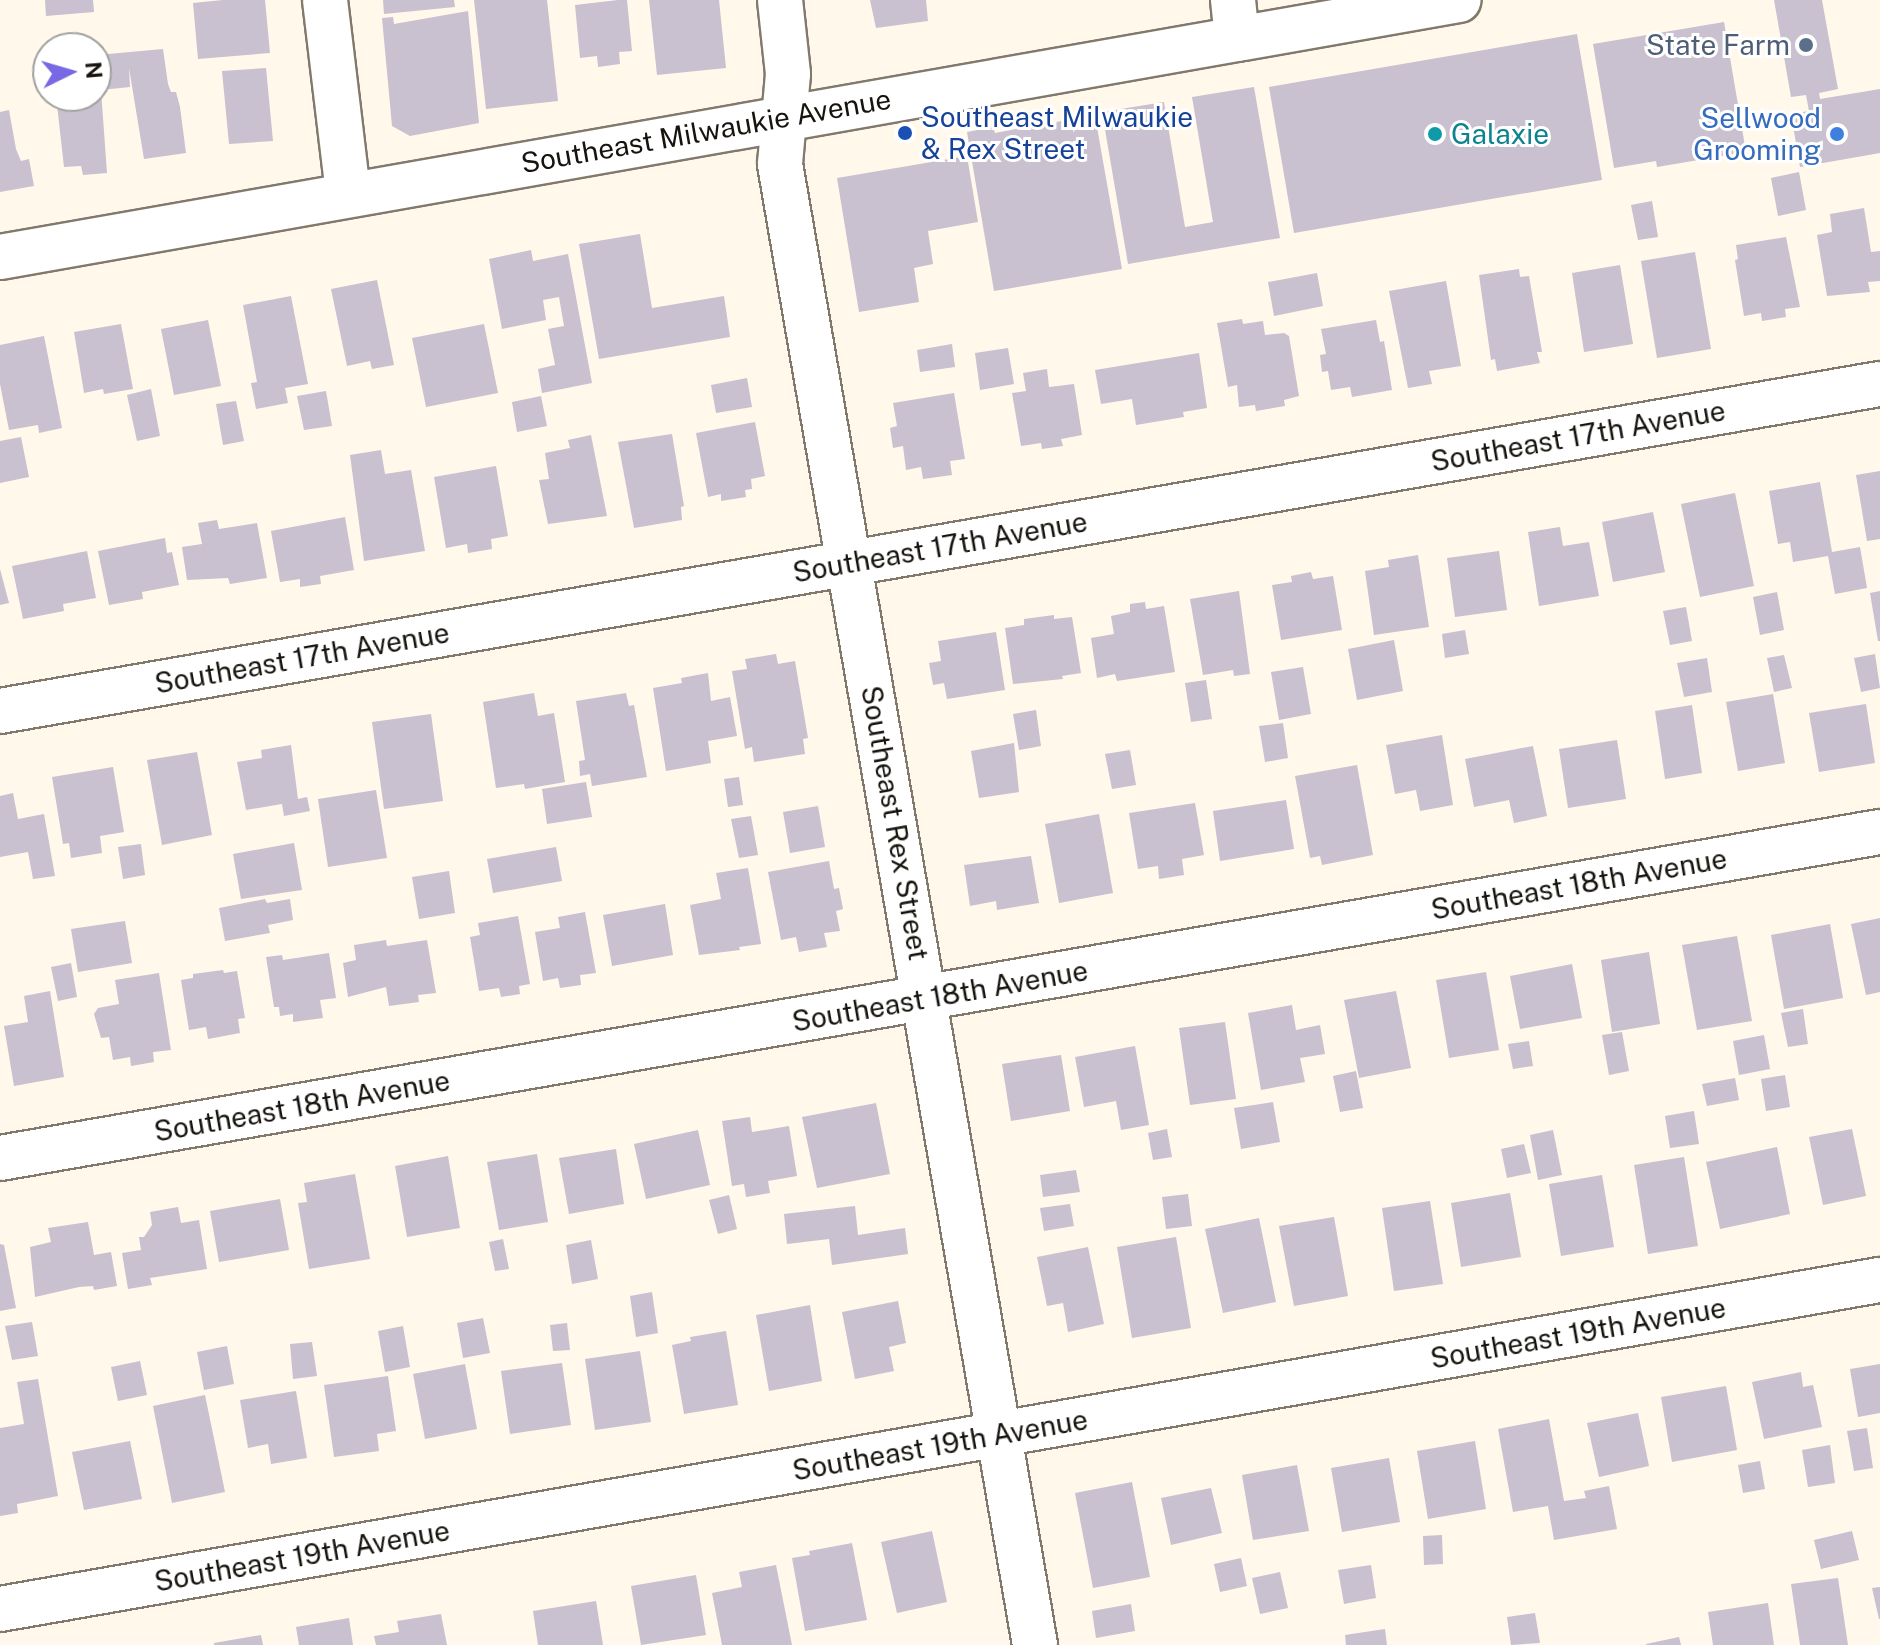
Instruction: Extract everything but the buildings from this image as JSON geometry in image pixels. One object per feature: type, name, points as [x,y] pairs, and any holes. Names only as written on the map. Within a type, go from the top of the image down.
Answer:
[{"type":"street","points":[[325,0],[348,194]]},
{"type":"street","name":"Southeast Rex Street","points":[[780,0],[788,74],[780,164],[1035,1645]]},
{"type":"street","name":"Southeast Milwaukie Avenue","points":[[0,257],[784,117],[1235,19],[1459,0]]},
{"type":"street","name":"Southeast 17th Avenue","points":[[0,711],[1880,384]]},
{"type":"street","name":"Southeast 18th Avenue","points":[[0,1158],[1880,832]]},
{"type":"street","name":"Southeast 19th Avenue","points":[[0,1609],[1880,1280]]},
{"type":"place","name":"State Farm","points":[[1806,45]]},
{"type":"place","name":"Southeast Milwaukie & Rex Street","points":[[905,133]]},
{"type":"place","name":"Galaxie","points":[[1435,134]]},
{"type":"place","name":"Sellwood Grooming","points":[[1837,134]]}]
